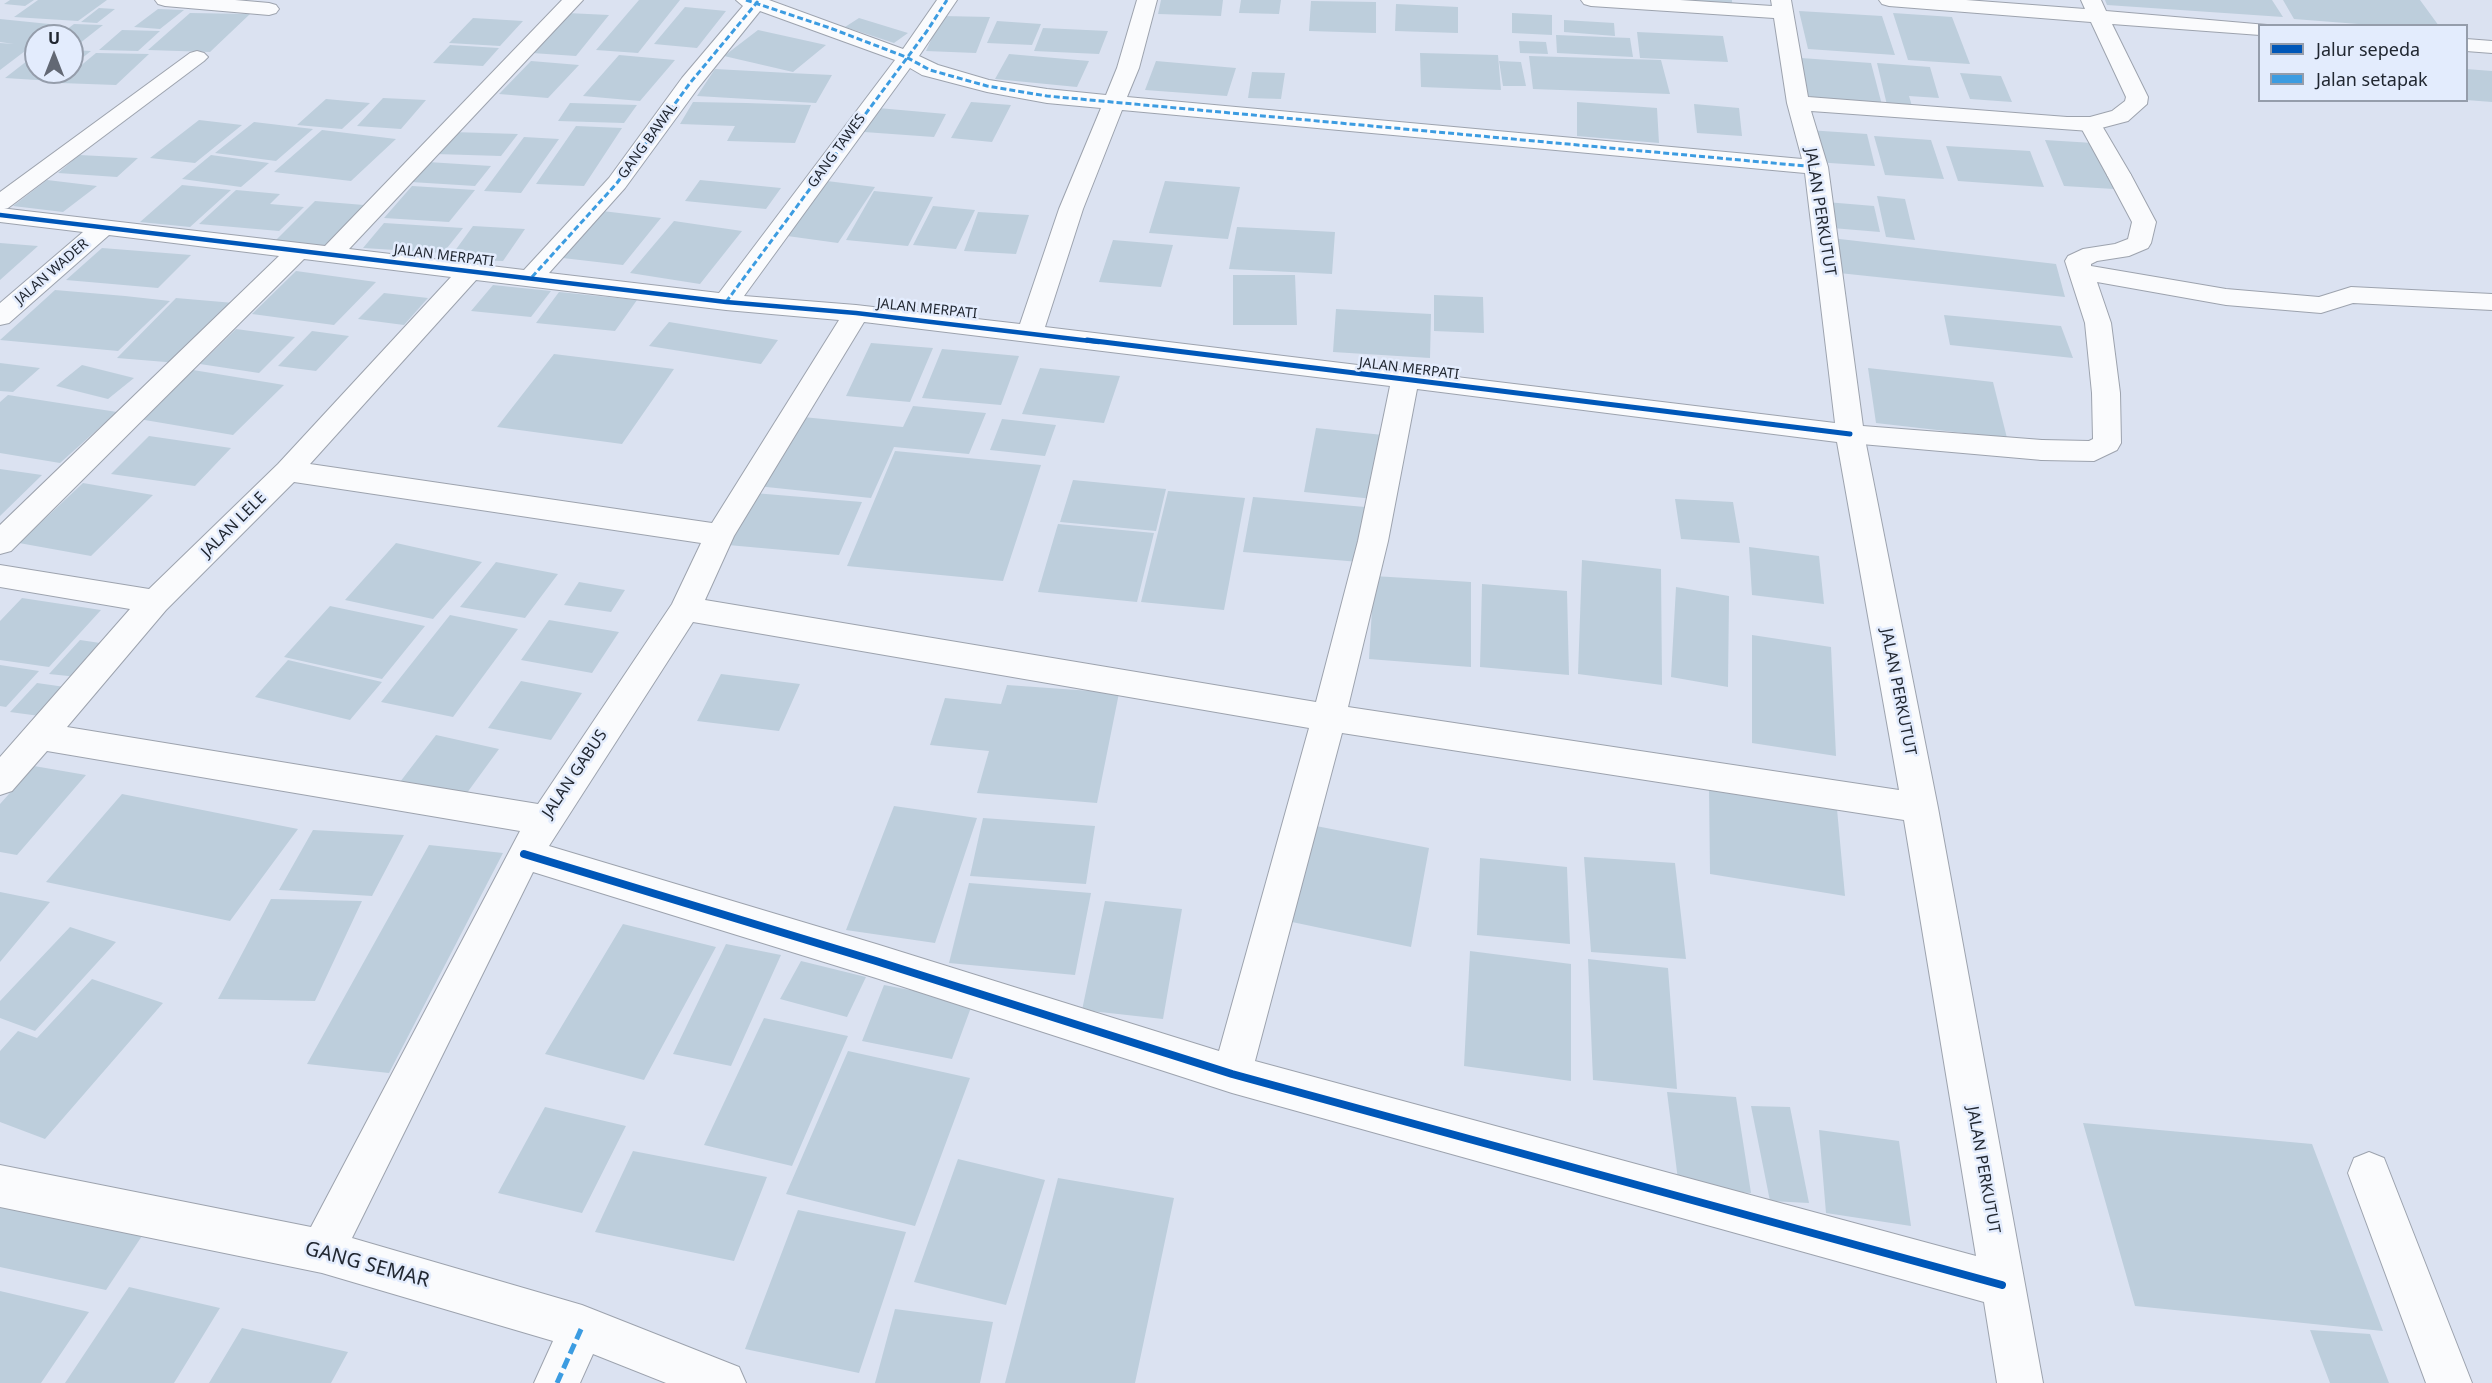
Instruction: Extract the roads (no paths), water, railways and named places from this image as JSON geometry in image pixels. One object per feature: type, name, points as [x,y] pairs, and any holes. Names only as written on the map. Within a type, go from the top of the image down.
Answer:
[{"type":"street","points":[[172,0],[269,9]]},
{"type":"street","points":[[331,254],[573,0]]},
{"type":"street","name":"GANG TAWES","points":[[726,302],[927,31],[947,0]]},
{"type":"street","points":[[1030,333],[1071,209],[1128,68],[1147,0]]},
{"type":"street","points":[[1591,0],[1782,6]]},
{"type":"street","points":[[1888,0],[2095,9],[2258,29]]},
{"type":"street","points":[[754,1],[906,57],[930,70],[987,86],[1047,96],[1816,167]]},
{"type":"street","name":"GANG BAWAL","points":[[532,277],[617,183],[690,83],[754,1]]},
{"type":"street","name":"JALAN PERKUTUT","points":[[1782,6],[1798,103],[1816,167],[1850,434],[1920,808],[2020,1383]]},
{"type":"street","points":[[1798,103],[2035,123],[2090,124],[2120,117],[2136,104],[2137,97],[2095,9]]},
{"type":"street","points":[[2468,45],[2492,47]]},
{"type":"street","points":[[0,203],[197,57]]},
{"type":"street","points":[[2090,124],[2144,222],[2139,243],[2120,251],[2092,254],[2077,261],[2080,272],[2226,297],[2321,305],[2351,295],[2492,302]]},
{"type":"street","name":"JALAN MERPATI","points":[[0,214],[726,302],[1030,333],[1850,434],[2042,450],[2094,451],[2107,443],[2106,393],[2098,323],[2080,272]]},
{"type":"street","name":"JALAN WADER","points":[[0,317],[105,226]]},
{"type":"street","points":[[0,543],[299,250]]},
{"type":"street","name":"JALAN LELE","points":[[0,781],[155,602],[288,471],[470,272]]},
{"type":"street","name":"JALAN GABUS","points":[[322,1251],[524,854],[544,820],[686,609],[720,535],[855,314]]},
{"type":"street","points":[[1232,1074],[1329,718],[1373,541],[1405,380]]},
{"type":"street","points":[[288,471],[720,535]]},
{"type":"street","points":[[0,576],[155,602]]},
{"type":"street","points":[[686,609],[1329,718],[1920,808]]},
{"type":"street","points":[[40,736],[544,820]]},
{"type":"street","points":[[524,854],[876,961],[1232,1074],[2002,1285]]},
{"type":"street","points":[[2369,1173],[2449,1383]]},
{"type":"street","name":"GANG SEMAR","points":[[0,1186],[322,1251],[582,1327],[723,1383]]},
{"type":"street","points":[[557,1383],[582,1327]]}]
